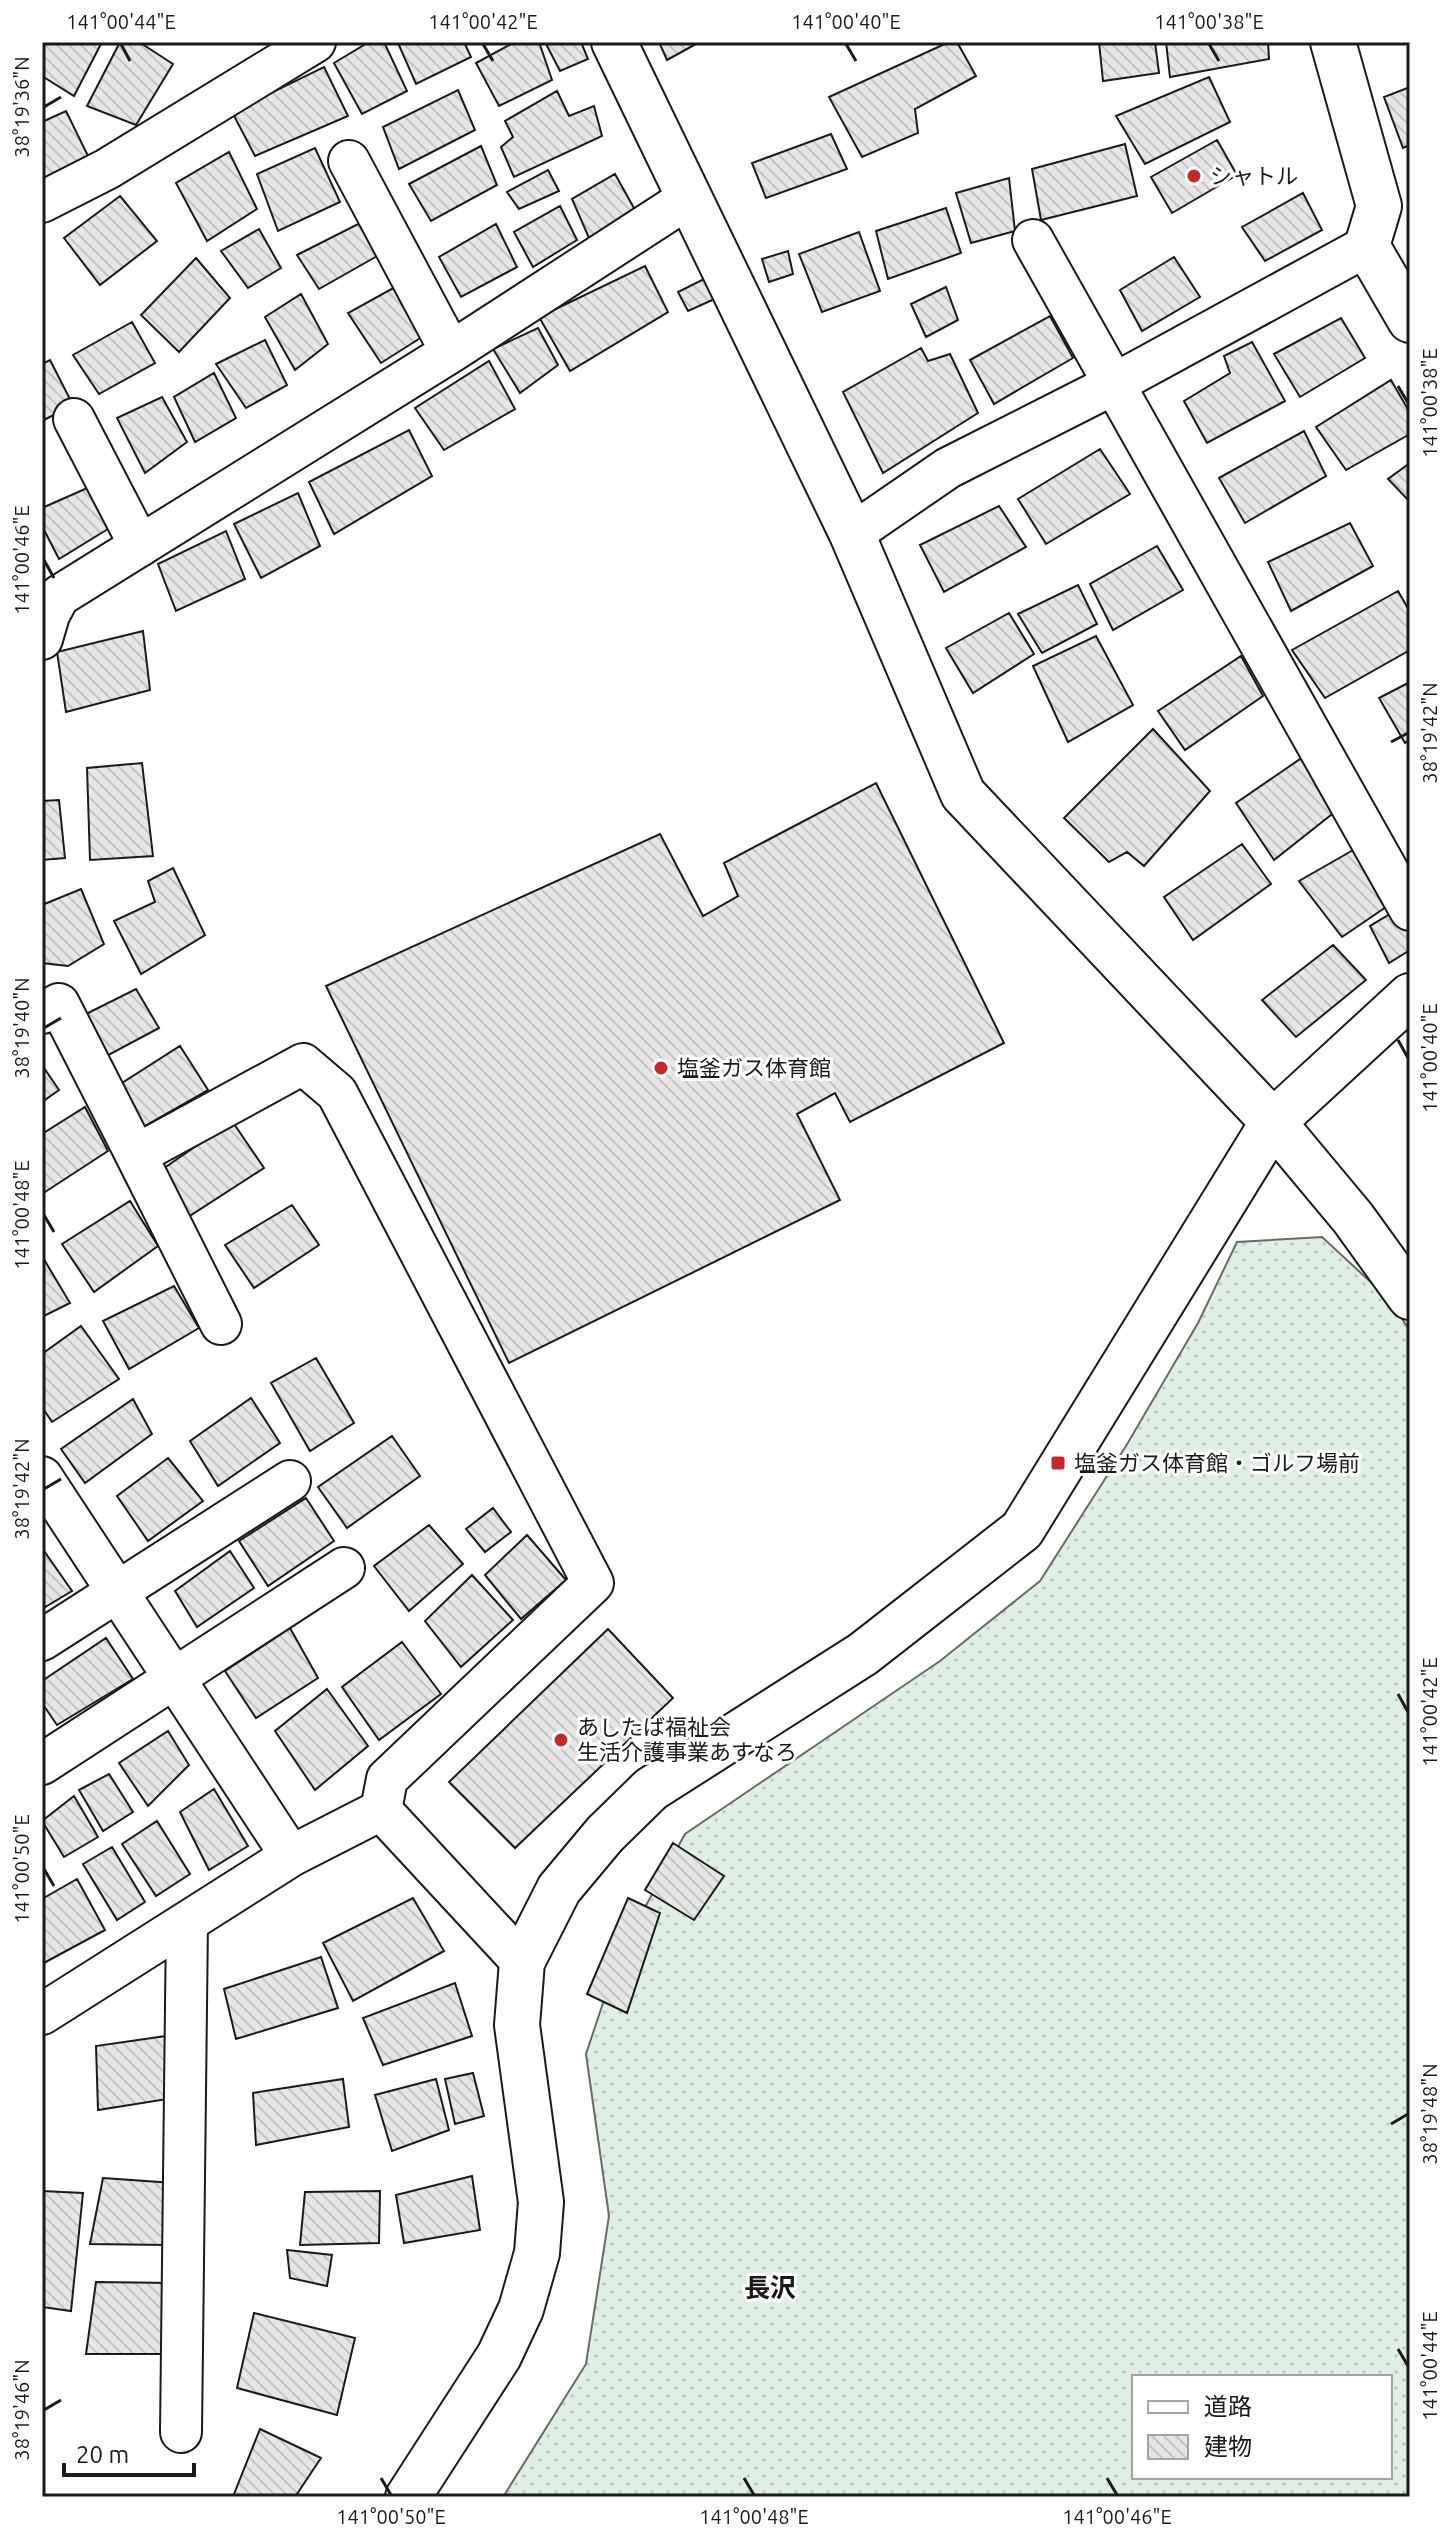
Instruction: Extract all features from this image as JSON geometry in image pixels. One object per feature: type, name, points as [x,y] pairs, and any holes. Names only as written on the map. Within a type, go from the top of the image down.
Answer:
[{"type":"street","points":[[42,202],[107,169],[315,42]]},
{"type":"street","points":[[614,42],[852,534],[963,794],[1273,1122],[1353,1218],[1410,1297]]},
{"type":"street","points":[[852,534],[948,468],[1114,384],[1367,246],[1379,206],[1333,42]]},
{"type":"street","points":[[349,161],[451,352]]},
{"type":"street","points":[[42,639],[59,596],[451,352],[690,197]]},
{"type":"street","points":[[1033,240],[1410,910]]},
{"type":"street","points":[[1367,246],[1410,320]]},
{"type":"street","points":[[74,419],[140,546]]},
{"type":"street","points":[[408,2497],[499,2356],[521,2309],[537,2253],[541,2202],[517,2025],[522,1962],[559,1889],[605,1834],[651,1789],[863,1654],[1022,1530],[1273,1122],[1410,996]]},
{"type":"street","points":[[42,1013],[59,1004],[221,1324]]},
{"type":"street","points":[[136,1155],[303,1064],[337,1093],[593,1583],[387,1779],[381,1810]]},
{"type":"street","points":[[42,1477],[291,1856]]},
{"type":"street","points":[[42,1640],[290,1481]]},
{"type":"street","points":[[42,1764],[344,1568]]},
{"type":"street","points":[[381,1810],[522,1962]]},
{"type":"street","points":[[42,2014],[291,1856],[381,1810]]},
{"type":"street","points":[[181,2432],[187,1922]]},
{"type":"green space","points":[[1322,1237],[1389,1299],[1410,1331],[1410,2497],[503,2497],[586,2364],[609,2216],[586,2054],[619,1955],[685,1834],[940,1661],[1040,1581],[1126,1446],[1198,1323],[1237,1242]]},
{"type":"building","points":[[42,42],[102,42],[74,96],[42,76]]},
{"type":"building","points":[[120,42],[139,42],[173,64],[136,125],[87,106]]},
{"type":"building","points":[[369,42],[384,42],[407,91],[362,114],[334,63]]},
{"type":"building","points":[[464,42],[471,57],[416,84],[398,43]]},
{"type":"building","points":[[515,42],[539,42],[552,80],[499,106],[476,63]]},
{"type":"building","points":[[545,42],[581,42],[588,59],[560,71]]},
{"type":"building","points":[[659,42],[695,42],[696,44],[667,60]]},
{"type":"building","points":[[949,42],[957,42],[976,76],[915,109],[918,133],[862,157],[829,97]]},
{"type":"building","points":[[1099,42],[1155,42],[1159,73],[1103,81]]},
{"type":"building","points":[[1166,42],[1268,42],[1269,59],[1170,77]]},
{"type":"building","points":[[324,67],[348,116],[255,156],[232,112]]},
{"type":"building","points":[[1209,77],[1230,122],[1145,164],[1116,116]]},
{"type":"building","points":[[1410,87],[1410,145],[1403,148],[1384,97]]},
{"type":"building","points":[[458,90],[475,130],[399,169],[383,127]]},
{"type":"building","points":[[557,91],[569,116],[594,106],[602,136],[514,177],[501,147],[513,137],[505,121]]},
{"type":"building","points":[[66,111],[89,158],[42,182],[42,122]]},
{"type":"building","points":[[831,134],[847,169],[766,198],[752,163]]},
{"type":"building","name":"シャトル","points":[[1217,140],[1237,175],[1172,213],[1151,177]]},
{"type":"building","points":[[1125,144],[1137,196],[1041,220],[1032,169]]},
{"type":"building","points":[[481,146],[497,185],[431,221],[409,184]]},
{"type":"building","points":[[315,148],[340,202],[278,231],[257,174]]},
{"type":"building","points":[[229,152],[257,209],[207,241],[176,183]]},
{"type":"building","points":[[548,170],[559,191],[519,209],[507,192]]},
{"type":"building","points":[[615,174],[635,210],[589,238],[572,199]]},
{"type":"building","points":[[1009,178],[1015,231],[971,243],[956,193]]},
{"type":"building","points":[[1303,193],[1322,230],[1265,261],[1242,227]]},
{"type":"building","points":[[120,196],[157,241],[100,285],[64,238]]},
{"type":"building","points":[[560,206],[577,240],[533,267],[514,232]]},
{"type":"building","points":[[946,208],[961,253],[888,279],[876,231]]},
{"type":"building","points":[[360,223],[379,255],[319,289],[297,255]]},
{"type":"building","points":[[496,224],[517,267],[461,297],[439,257]]},
{"type":"building","points":[[259,229],[281,268],[248,288],[221,251]]},
{"type":"building","points":[[859,232],[880,291],[822,312],[799,254]]},
{"type":"building","points":[[788,251],[793,274],[769,282],[762,259]]},
{"type":"building","points":[[1174,257],[1200,297],[1142,331],[1120,290]]},
{"type":"building","points":[[196,258],[230,298],[179,352],[141,315]]},
{"type":"building","points":[[645,266],[668,312],[570,371],[539,317]]},
{"type":"building","points":[[708,277],[719,297],[688,311],[678,292]]},
{"type":"building","points":[[397,286],[422,337],[381,363],[348,313]]},
{"type":"building","points":[[946,287],[958,320],[926,337],[911,304]]},
{"type":"building","points":[[301,294],[328,344],[295,370],[265,317]]},
{"type":"building","points":[[1050,316],[1073,358],[994,404],[970,360]]},
{"type":"building","points":[[1341,318],[1365,358],[1300,397],[1274,354]]},
{"type":"building","points":[[132,322],[155,363],[99,394],[73,355]]},
{"type":"building","points":[[538,328],[558,365],[520,393],[493,349]]},
{"type":"building","points":[[265,340],[287,385],[246,408],[216,364]]},
{"type":"building","points":[[1252,342],[1285,401],[1207,443],[1184,401],[1230,373],[1224,356]]},
{"type":"building","points":[[921,348],[928,361],[950,354],[978,413],[883,473],[843,392]]},
{"type":"building","points":[[50,360],[73,405],[42,421],[42,364]]},
{"type":"building","points":[[489,361],[515,409],[444,450],[415,408]]},
{"type":"building","points":[[214,373],[236,418],[195,442],[174,397]]},
{"type":"building","points":[[1391,380],[1410,413],[1410,434],[1346,470],[1316,427]]},
{"type":"building","points":[[162,397],[187,442],[145,473],[117,418]]},
{"type":"building","points":[[409,430],[432,476],[334,534],[309,482]]},
{"type":"building","points":[[1304,431],[1326,476],[1245,523],[1219,478]]},
{"type":"building","points":[[1100,449],[1130,494],[1046,544],[1018,499]]},
{"type":"building","points":[[1410,463],[1410,502],[1388,479]]},
{"type":"building","points":[[94,485],[116,524],[59,559],[42,526],[42,508]]},
{"type":"building","points":[[298,493],[320,546],[261,578],[234,524]]},
{"type":"building","points":[[999,506],[1026,547],[944,592],[920,545]]},
{"type":"building","points":[[1350,523],[1373,566],[1291,611],[1268,562]]},
{"type":"building","points":[[226,531],[245,579],[176,611],[158,564]]},
{"type":"building","points":[[1157,546],[1183,590],[1113,630],[1090,584]]},
{"type":"building","points":[[1078,585],[1097,624],[1042,653],[1018,614]]},
{"type":"building","points":[[1398,591],[1410,612],[1410,650],[1325,698],[1292,650]]},
{"type":"building","points":[[1009,613],[1034,654],[973,693],[946,648]]},
{"type":"building","points":[[143,631],[150,690],[66,712],[57,652]]},
{"type":"building","points":[[1096,636],[1133,705],[1068,742],[1033,666]]},
{"type":"building","points":[[1241,656],[1263,696],[1185,750],[1158,711]]},
{"type":"building","points":[[1410,682],[1410,739],[1405,743],[1379,698]]},
{"type":"building","points":[[1153,729],[1210,791],[1144,866],[1127,852],[1109,862],[1064,818]]},
{"type":"building","points":[[1303,757],[1336,811],[1274,860],[1236,803]]},
{"type":"building","points":[[142,763],[153,856],[90,860],[87,768]]},
{"type":"building","name":"塩釜ガス体育館","points":[[876,783],[1004,1043],[850,1122],[835,1093],[797,1114],[840,1200],[509,1363],[326,986],[660,834],[703,916],[738,896],[724,863]]},
{"type":"building","points":[[59,800],[65,858],[42,860],[42,801]]},
{"type":"building","points":[[1242,844],[1271,884],[1193,940],[1164,897]]},
{"type":"building","points":[[1355,849],[1389,905],[1342,937],[1299,881]]},
{"type":"building","points":[[173,868],[205,935],[141,974],[114,921],[155,902],[148,881]]},
{"type":"building","points":[[81,889],[104,944],[68,966],[42,963],[42,905]]},
{"type":"building","points":[[1395,911],[1410,930],[1410,950],[1389,963],[1370,926]]},
{"type":"building","points":[[1333,945],[1366,980],[1296,1037],[1262,1000]]},
{"type":"building","points":[[136,989],[159,1028],[103,1058],[80,1017]]},
{"type":"building","points":[[180,1046],[208,1090],[136,1131],[111,1090]]},
{"type":"building","points":[[42,1065],[59,1090],[42,1102]]},
{"type":"building","points":[[85,1107],[108,1151],[42,1194],[42,1134]]},
{"type":"building","points":[[232,1121],[264,1168],[188,1217],[160,1171]]},
{"type":"building","points":[[130,1201],[158,1246],[94,1292],[62,1244]]},
{"type":"building","points":[[292,1205],[319,1245],[254,1288],[225,1245]]},
{"type":"building","points":[[42,1256],[70,1303],[42,1317]]},
{"type":"building","points":[[174,1286],[199,1328],[129,1369],[103,1321]]},
{"type":"building","points":[[81,1326],[119,1379],[52,1422],[42,1407],[42,1354]]},
{"type":"building","points":[[316,1358],[354,1423],[310,1451],[271,1383]]},
{"type":"building","points":[[251,1398],[280,1443],[218,1486],[190,1441]]},
{"type":"building","points":[[133,1399],[152,1434],[85,1483],[61,1449]]},
{"type":"building","points":[[392,1436],[420,1476],[347,1528],[318,1487]]},
{"type":"building","points":[[168,1458],[203,1501],[148,1541],[117,1496]]},
{"type":"building","points":[[306,1498],[334,1541],[268,1586],[239,1541]]},
{"type":"building","points":[[493,1508],[511,1532],[485,1552],[466,1529]]},
{"type":"building","points":[[429,1525],[463,1564],[409,1611],[374,1566]]},
{"type":"building","points":[[527,1535],[566,1580],[521,1619],[485,1575]]},
{"type":"building","points":[[42,1548],[72,1591],[42,1609]]},
{"type":"building","points":[[230,1551],[254,1588],[197,1627],[175,1591]]},
{"type":"building","points":[[472,1575],[513,1620],[461,1667],[425,1621]]},
{"type":"building","points":[[290,1628],[318,1678],[256,1718],[225,1671]]},
{"type":"building","name":"あしたば福祉会 生活介護事業あすなろ","points":[[608,1629],[673,1698],[515,1848],[449,1782]]},
{"type":"building","points":[[106,1638],[133,1679],[57,1725],[42,1703],[42,1681]]},
{"type":"building","points":[[402,1642],[441,1694],[379,1740],[342,1687]]},
{"type":"building","points":[[327,1689],[368,1746],[315,1790],[275,1731]]},
{"type":"building","points":[[168,1731],[189,1765],[148,1806],[119,1763]]},
{"type":"building","points":[[109,1774],[133,1812],[103,1831],[79,1790]]},
{"type":"building","points":[[214,1789],[248,1846],[209,1870],[180,1812]]},
{"type":"building","points":[[74,1796],[98,1837],[64,1857],[42,1821]]},
{"type":"building","points":[[157,1821],[190,1874],[156,1896],[122,1844]]},
{"type":"building","points":[[673,1843],[724,1876],[694,1920],[645,1890]]},
{"type":"building","points":[[112,1847],[145,1902],[117,1920],[83,1864]]},
{"type":"building","points":[[77,1879],[105,1930],[42,1964],[42,1899]]},
{"type":"building","points":[[413,1898],[444,1951],[353,2001],[323,1943]]},
{"type":"building","points":[[628,1898],[660,1913],[627,2013],[587,1994]]},
{"type":"building","points":[[321,1957],[338,2008],[236,2039],[224,1989]]},
{"type":"building","points":[[455,1983],[472,2036],[383,2065],[363,2018]]},
{"type":"building","points":[[173,2035],[174,2098],[98,2110],[96,2046]]},
{"type":"building","points":[[473,2073],[484,2116],[455,2124],[445,2079]]},
{"type":"building","points":[[343,2079],[349,2127],[256,2145],[253,2093]]},
{"type":"building","points":[[436,2079],[449,2130],[392,2151],[375,2095]]},
{"type":"building","points":[[472,2176],[480,2230],[404,2243],[396,2195]]},
{"type":"building","points":[[103,2178],[173,2183],[167,2245],[90,2244]]},
{"type":"building","points":[[42,2191],[83,2193],[71,2311],[42,2307]]},
{"type":"building","points":[[380,2191],[379,2243],[300,2245],[305,2192]]},
{"type":"building","points":[[287,2250],[332,2255],[327,2286],[290,2278]]},
{"type":"building","points":[[96,2282],[173,2283],[166,2354],[86,2354]]},
{"type":"building","points":[[254,2313],[355,2338],[337,2415],[237,2388]]},
{"type":"building","points":[[260,2429],[321,2458],[295,2497],[239,2497],[234,2494]]},
{"type":"place","name":"シャトル","points":[[1194,176]]},
{"type":"place","name":"塩釜ガス体育館","points":[[661,1068]]},
{"type":"place","name":"塩釜ガス体育館・ゴルフ場前","points":[[1058,1463]]},
{"type":"place","name":"あしたば福祉会 生活介護事業あすなろ","points":[[561,1740]]},
{"type":"district","name":"長沢","points":[[770,2288]]}]
